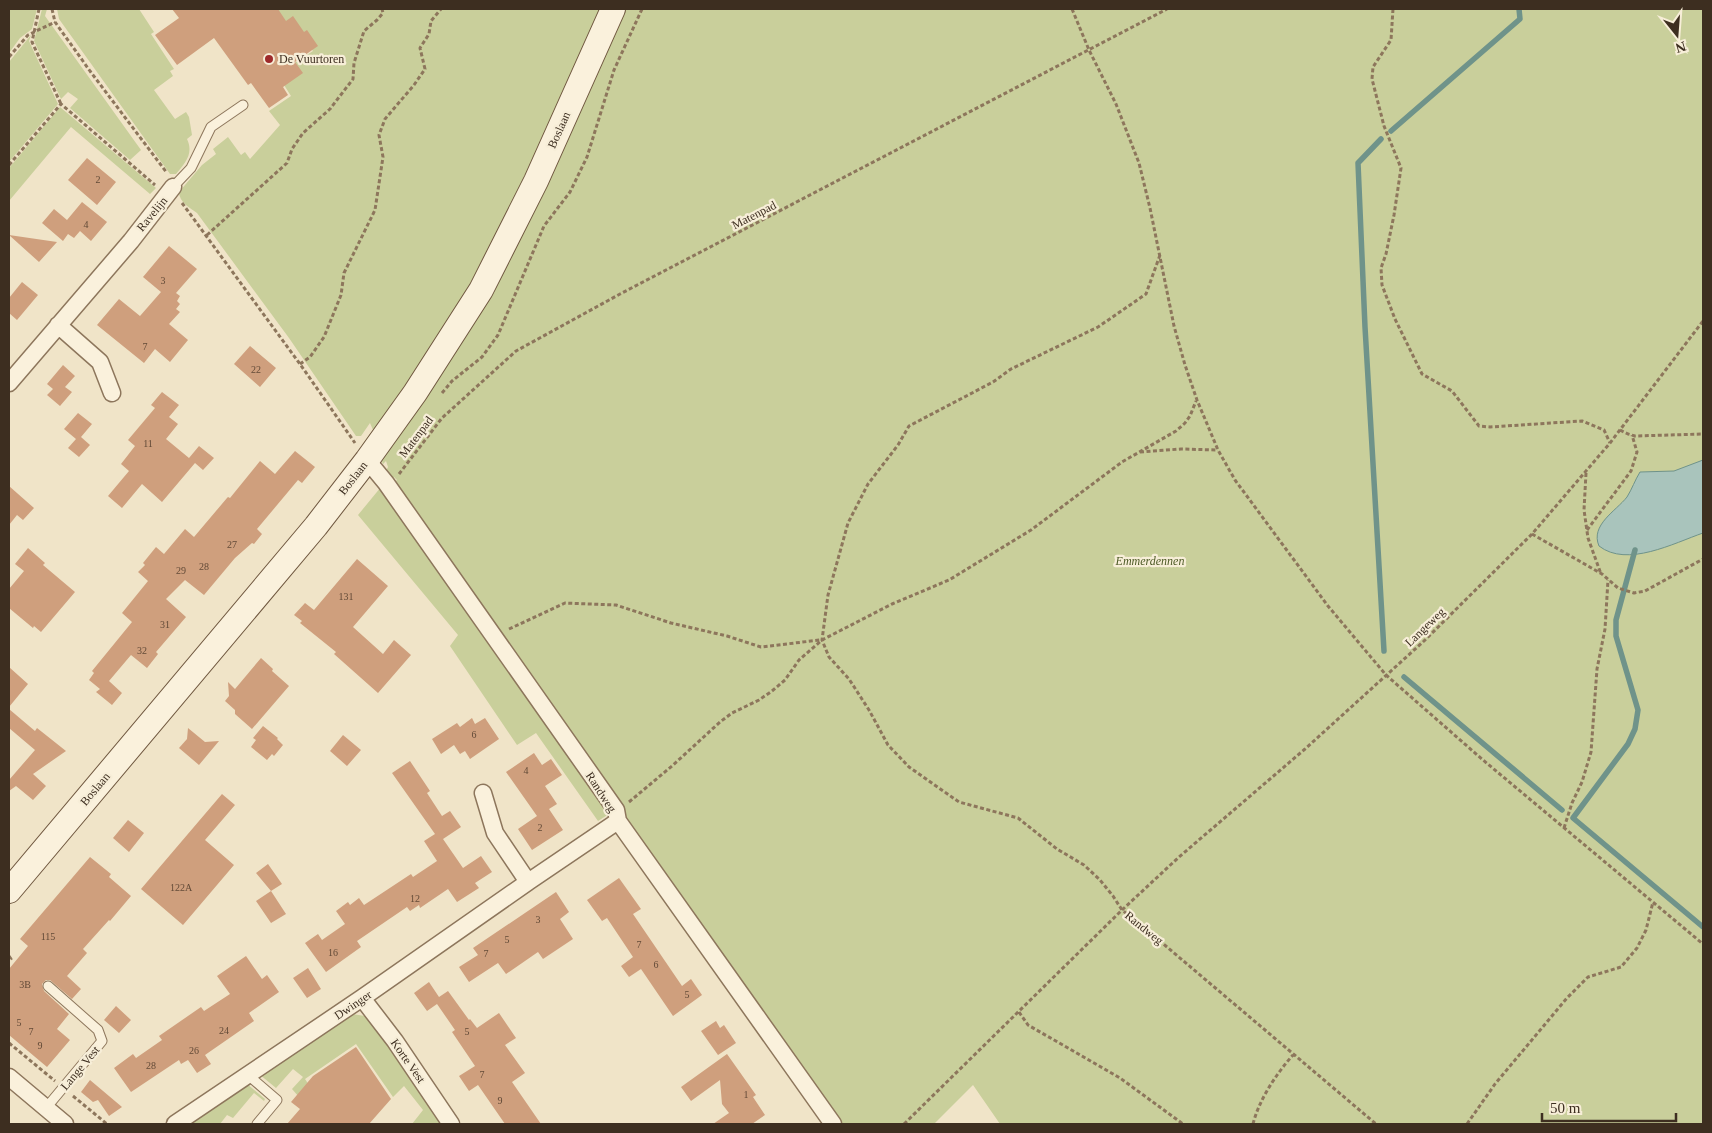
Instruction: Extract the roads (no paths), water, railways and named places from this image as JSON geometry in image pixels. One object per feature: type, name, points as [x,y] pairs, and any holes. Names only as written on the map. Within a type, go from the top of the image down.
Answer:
[{"type":"main road","name":"Boslaan","points":[[9,891],[316,526],[362,448],[415,393],[481,290],[536,182],[613,9]]},
{"type":"street","name":"Ravelijn","points":[[9,384],[131,241],[170,191]]},
{"type":"street","points":[[58,325],[100,362],[112,393]]},
{"type":"street","name":"Randweg","points":[[362,448],[833,1124]]},
{"type":"street","points":[[483,793],[495,833],[528,882]]},
{"type":"street","name":"Dwinger","points":[[175,1124],[362,998],[528,882],[617,815]]},
{"type":"street","name":"Korte Vest","points":[[362,998],[395,1041],[451,1124]]},
{"type":"street","points":[[9,1077],[65,1124]]},
{"type":"lane","name":"Ravelijn","points":[[170,191],[191,168],[211,128],[243,105]]},
{"type":"lane","name":"Lange Vest","points":[[46,1108],[102,1041],[98,1030],[48,986]]},
{"type":"lane","points":[[248,1075],[277,1100],[257,1124]]},
{"type":"water","points":[[1703,460],[1703,533],[1651,552],[1637,554],[1623,555],[1610,552],[1599,546],[1597,538],[1601,525],[1627,497],[1640,472],[1674,471]]},
{"type":"waterway","points":[[1391,131],[1520,19],[1519,9]]},
{"type":"waterway","points":[[1381,139],[1358,163],[1365,327],[1384,651]]},
{"type":"waterway","points":[[1635,550],[1616,620],[1616,636],[1638,710],[1635,729],[1628,744],[1573,818],[1703,927]]},
{"type":"waterway","points":[[1404,677],[1562,810]]},
{"type":"place","name":"De Vuurtoren","points":[[269,59]]},
{"type":"park label","name":"Emmerdennen","points":[[1150,561]]}]
